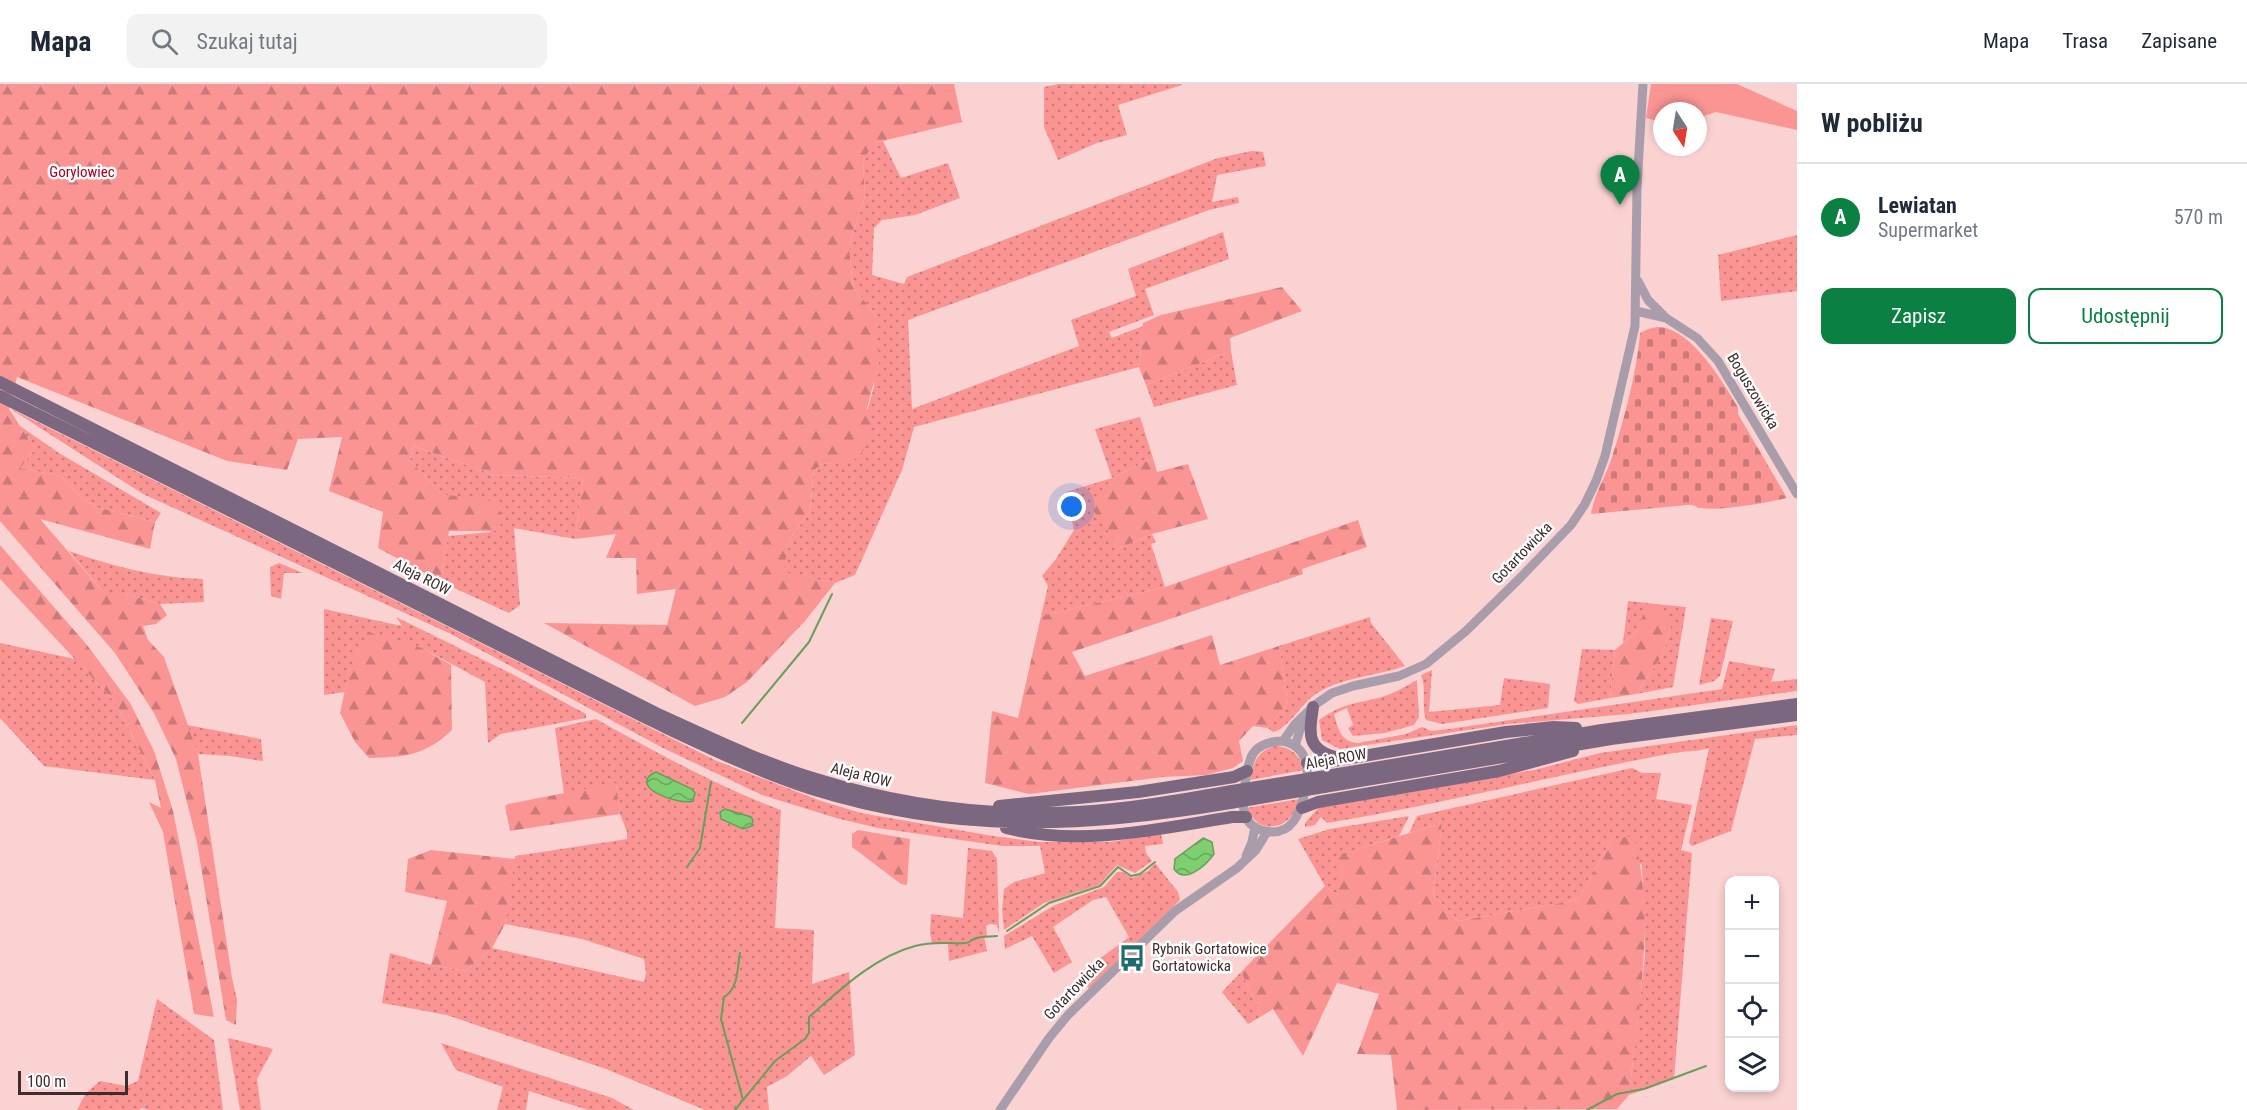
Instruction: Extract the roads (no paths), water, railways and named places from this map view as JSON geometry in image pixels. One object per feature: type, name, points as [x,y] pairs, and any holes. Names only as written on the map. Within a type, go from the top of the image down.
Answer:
[{"type":"main road","name":"Aleja ROW","points":[[0,382],[660,715],[786,769],[848,788],[905,801],[970,809],[1034,813],[1087,811],[1231,797]]},
{"type":"main road","name":"Aleja ROW","points":[[0,396],[639,715],[738,761],[810,788],[919,814],[1034,824],[1088,822],[1151,815],[1231,797],[1602,730],[1797,704]]},
{"type":"main road","points":[[1309,710],[1313,743],[1323,753],[1343,759]]},
{"type":"main road","name":"Aleja ROW","points":[[1325,781],[1797,715]]},
{"type":"main road","points":[[1307,763],[1524,729],[1554,727],[1602,730]]},
{"type":"main road","points":[[1302,808],[1312,804],[1541,762],[1611,740]]},
{"type":"main road","points":[[970,809],[1138,792],[1234,777],[1247,771]]},
{"type":"main road","points":[[980,821],[1030,834],[1080,836],[1123,834],[1232,817],[1246,817]]},
{"type":"street","name":"Gotartowicka","points":[[1283,741],[1309,710],[1338,691],[1400,676],[1426,664],[1466,631],[1570,525],[1585,504],[1600,471],[1632,343],[1636,308],[1637,187],[1643,84]]},
{"type":"street","name":"Boguszowicka","points":[[1636,279],[1645,297],[1666,318],[1697,338],[1718,362],[1797,495]]},
{"type":"street","points":[[1636,308],[1652,304]]},
{"type":"street","name":"Boguszowicka","points":[[1636,308],[1666,318]]},
{"type":"street","points":[[1295,746],[1309,710]]},
{"type":"street","points":[[1283,741],[1295,746],[1307,763],[1308,778],[1299,816],[1290,826],[1281,830],[1268,832],[1255,827],[1246,817],[1242,805],[1250,760],[1257,749],[1269,743],[1283,741]]},
{"type":"street","points":[[1244,861],[1255,827]]},
{"type":"street","name":"Gotartowicka","points":[[1000,1110],[1043,1046],[1068,1015],[1175,911],[1228,875],[1244,861],[1256,850],[1268,832]]},
{"type":"water","points":[[656,772],[692,789],[695,793],[693,801],[677,801],[650,789],[647,783],[648,777]]},
{"type":"water","points":[[725,809],[751,817],[752,826],[743,829],[721,819],[720,812]]},
{"type":"water","points":[[1203,838],[1212,842],[1214,854],[1206,863],[1195,872],[1184,875],[1174,869],[1175,859]]},
{"type":"waterway","points":[[742,723],[809,642],[832,594]]},
{"type":"waterway","points":[[687,867],[700,848],[711,782]]},
{"type":"waterway","points":[[1007,931],[1049,903],[1100,886],[1118,867],[1131,876],[1140,874],[1155,862]]},
{"type":"waterway","points":[[735,1110],[775,1061],[805,1039],[809,1033],[809,1017],[872,966],[900,951],[922,944],[966,943],[980,937],[997,936]]},
{"type":"waterway","points":[[740,953],[735,983],[724,997],[721,1019],[743,1100]]},
{"type":"waterway","points":[[1587,1110],[1617,1094],[1644,1089],[1706,1066]]},
{"type":"place","name":"Lewiatan","points":[[1620,205]]},
{"type":"place","name":"Rybnik Gortatowice Gortatowicka","points":[[1132,958]]},
{"type":"park label","name":"Gorylowiec","points":[[82,172]]}]
